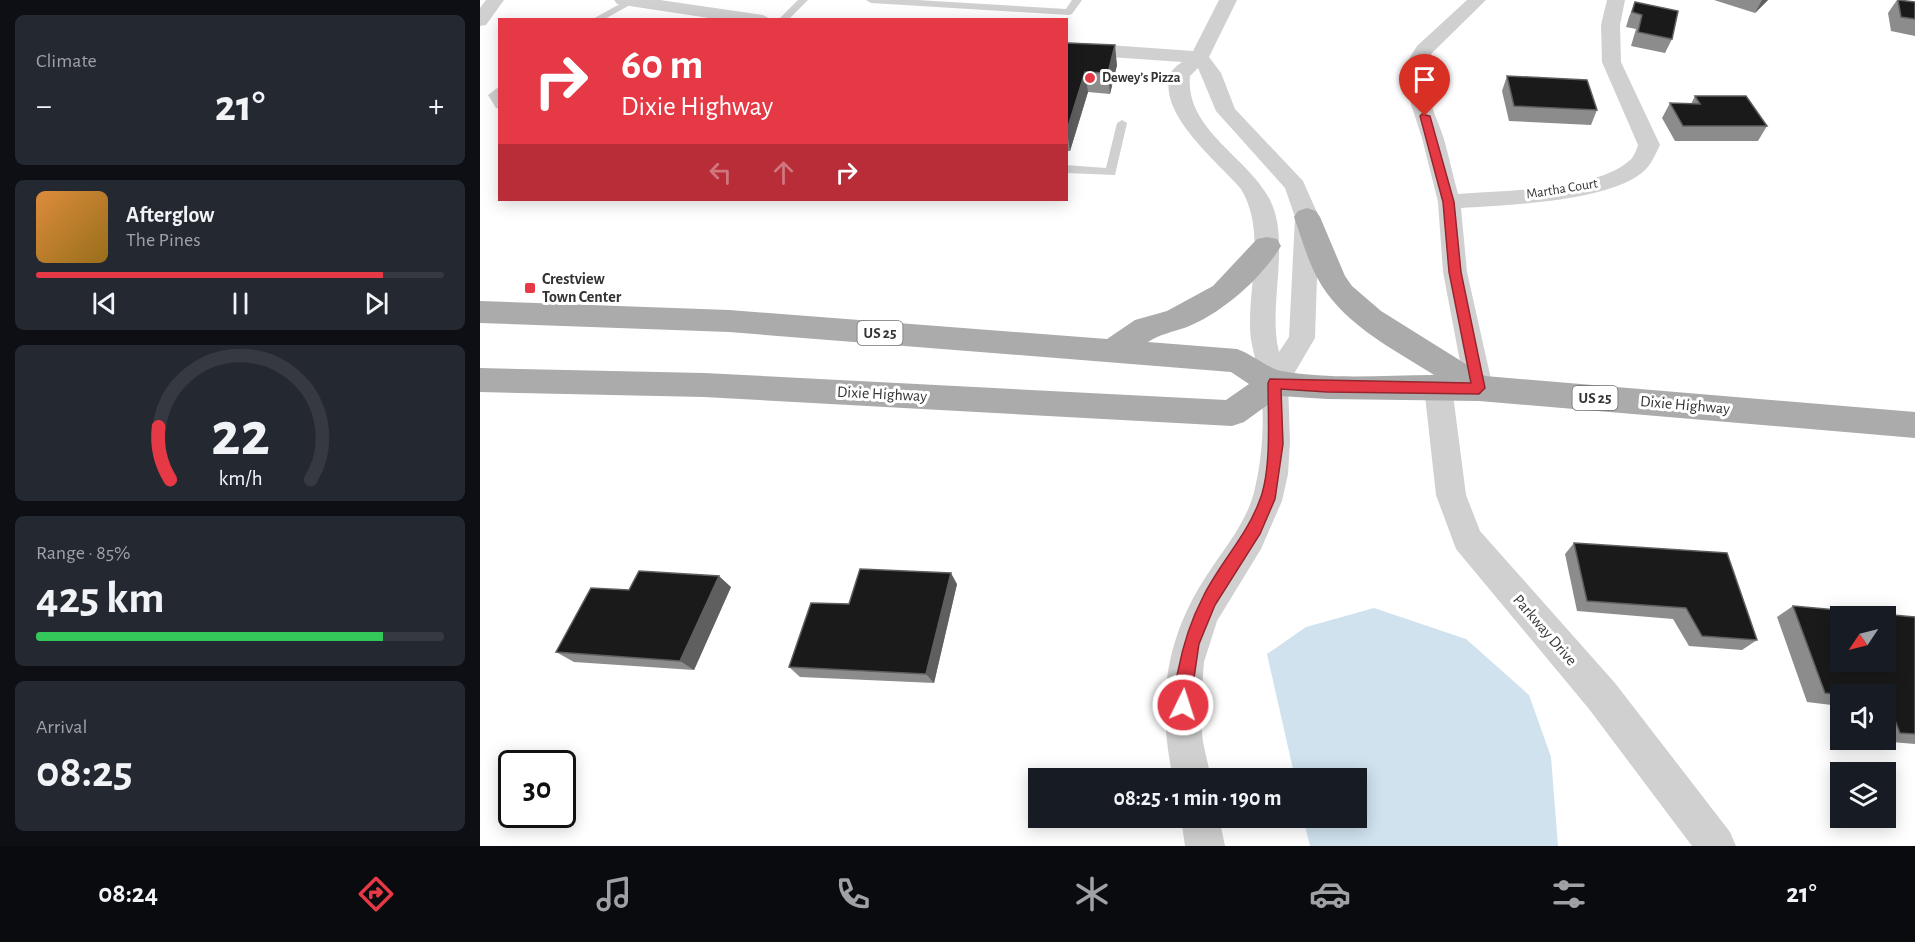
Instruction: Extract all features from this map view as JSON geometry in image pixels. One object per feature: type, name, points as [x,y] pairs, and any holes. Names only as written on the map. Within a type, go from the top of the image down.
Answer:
[{"type":"main road","points":[[1307,217],[1332,279],[1342,293],[1370,319],[1479,388]]},
{"type":"main road","points":[[1112,351],[1146,328],[1177,319],[1223,293],[1267,246]]},
{"type":"main road","name":"Dixie Highway","points":[[480,312],[729,321],[1112,351],[1237,361],[1274,383],[1327,387],[1479,388],[1915,425]]},
{"type":"main road","name":"Dixie Highway","points":[[480,380],[704,385],[1232,413],[1274,383]]},
{"type":"street","points":[[480,21],[495,0]]},
{"type":"street","points":[[1190,768],[1182,729],[1184,682],[1191,644],[1209,601],[1255,529],[1268,499],[1276,444],[1274,383],[1262,336],[1267,246],[1259,200],[1233,164],[1194,125],[1178,91],[1180,74],[1198,57],[1228,0]]},
{"type":"street","points":[[1477,0],[1424,50],[1417,62],[1414,74],[1449,202],[1455,272],[1479,388]]},
{"type":"street","name":"Martha Court","points":[[1449,202],[1576,189],[1619,177],[1636,167],[1643,159],[1649,145],[1639,118],[1622,90],[1610,61],[1608,45],[1616,0]]},
{"type":"street","points":[[627,1],[750,18]]},
{"type":"street","points":[[1068,48],[1198,57],[1211,73],[1226,111],[1295,186],[1307,217],[1302,338],[1274,383]]},
{"type":"street","name":"Parkway Drive","points":[[1438,387],[1451,495],[1467,539],[1602,696],[1716,846]]},
{"type":"street","points":[[1202,828],[1205,846]]},
{"type":"lane","points":[[784,18],[803,0]]},
{"type":"lane","points":[[871,0],[1069,12],[1077,0]]},
{"type":"lane","points":[[598,18],[627,1]]},
{"type":"lane","points":[[498,91],[493,95],[498,103]]},
{"type":"lane","points":[[1068,169],[1111,172],[1122,123]]},
{"type":"water","points":[[1374,608],[1466,639],[1529,695],[1551,757],[1558,846],[1310,846],[1306,828],[1367,828],[1367,768],[1293,768],[1267,654],[1306,627]]},
{"type":"building","points":[[1898,0],[1915,2],[1915,19],[1901,17]]},
{"type":"building","points":[[1635,2],[1678,11],[1672,39],[1638,32],[1642,15],[1632,12]]},
{"type":"building","points":[[1068,43],[1115,45],[1108,73],[1085,72],[1068,127]]},
{"type":"building","points":[[1507,76],[1587,80],[1597,110],[1514,106]]},
{"type":"building","points":[[1695,96],[1746,96],[1767,126],[1683,126],[1670,103],[1700,104]]},
{"type":"building","points":[[1574,543],[1727,553],[1757,640],[1702,636],[1686,608],[1587,601]]},
{"type":"building","points":[[860,569],[951,573],[926,674],[789,667],[811,603],[849,604]]},
{"type":"building","points":[[639,571],[719,576],[680,661],[556,652],[591,588],[629,590]]},
{"type":"building","points":[[1793,606],[1830,609],[1830,672],[1896,672],[1896,615],[1915,617],[1915,734],[1900,733],[1896,723],[1896,684],[1830,684],[1830,694],[1825,693]]},
{"type":"place","name":"Dewey’s Pizza","points":[[1090,78]]},
{"type":"place","name":"Crestview Town Center","points":[[530,288]]},
{"type":"route","points":[[1183,705],[1184,682],[1191,644],[1209,601],[1255,529],[1268,499],[1276,444],[1274,383],[1327,387],[1479,388],[1455,272],[1449,202],[1425,116]]}]
